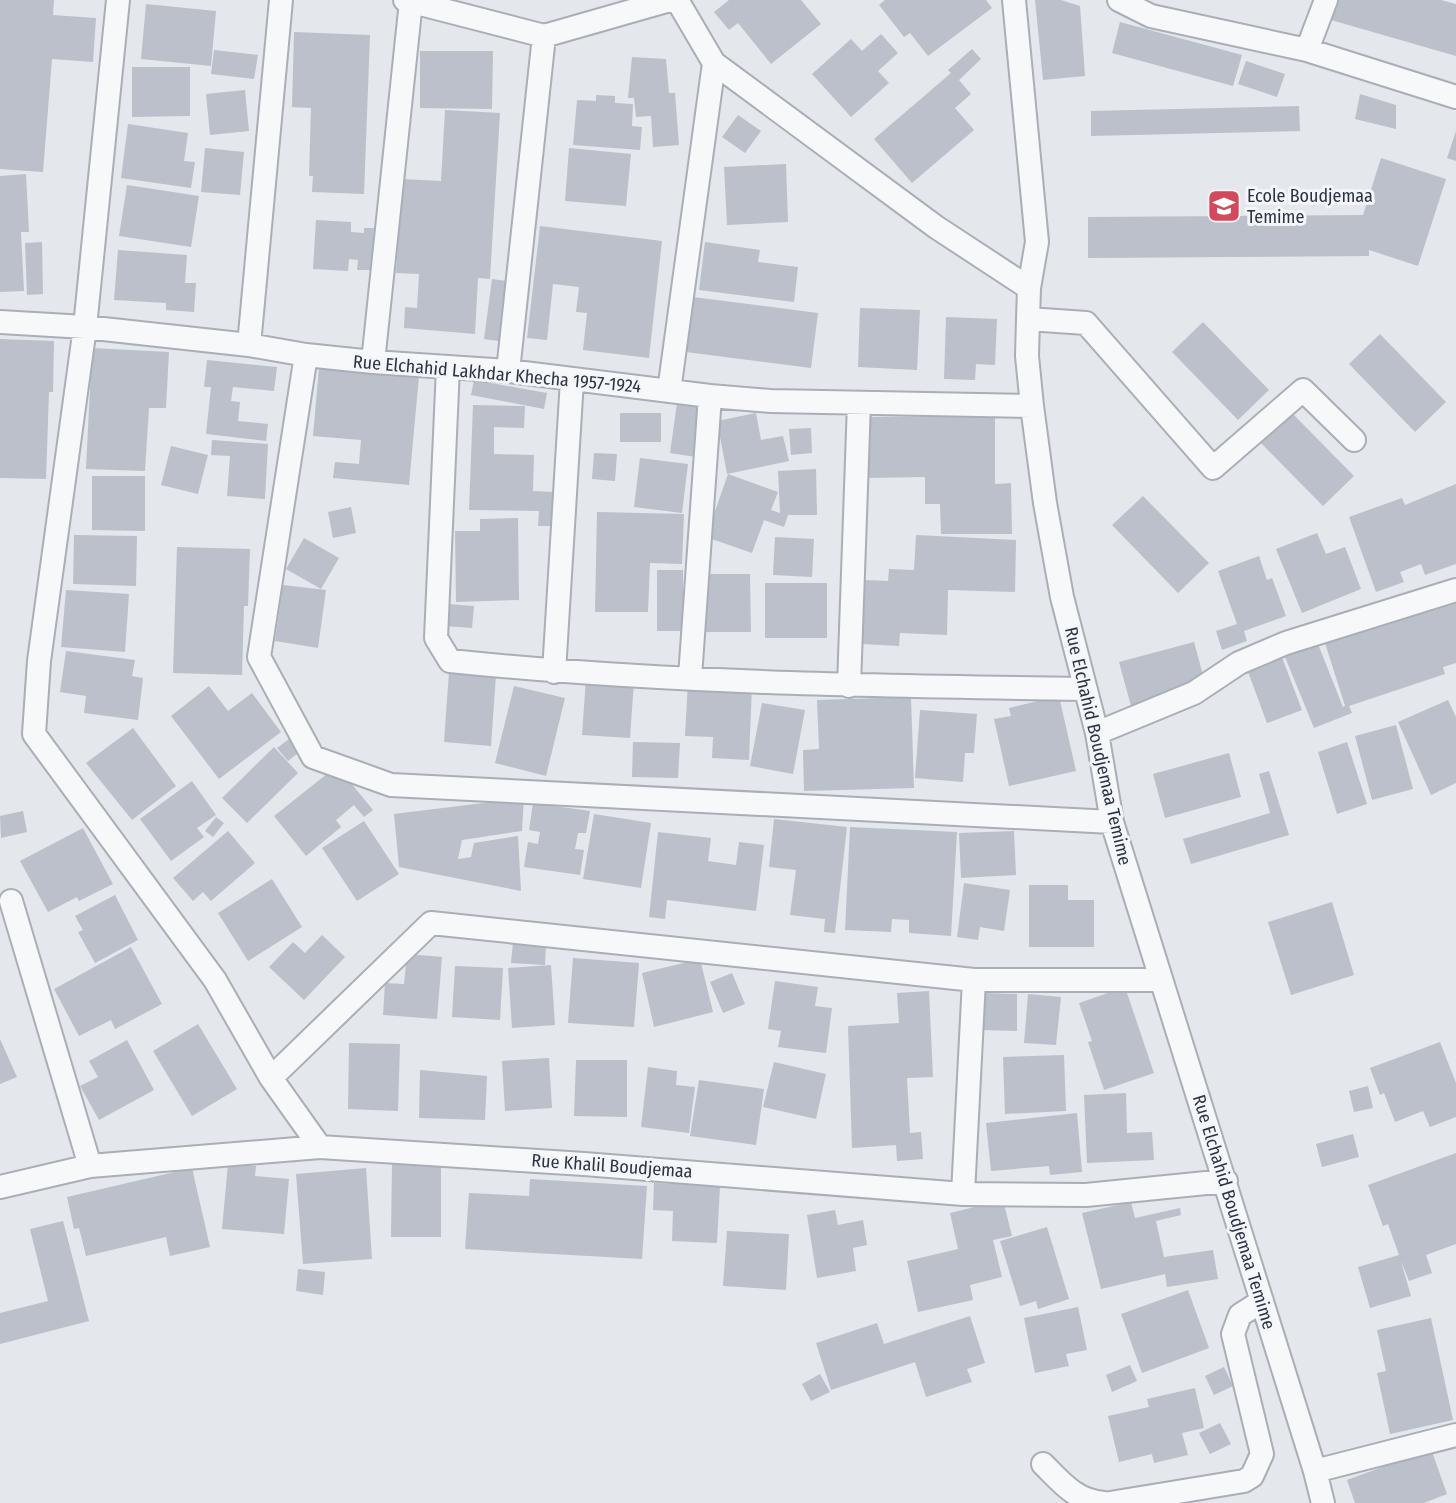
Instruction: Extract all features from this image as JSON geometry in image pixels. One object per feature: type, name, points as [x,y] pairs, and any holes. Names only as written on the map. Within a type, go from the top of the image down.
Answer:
[{"type":"street","points":[[118,0],[85,327],[39,662],[34,734],[215,980],[271,1078],[320,1147]]},
{"type":"street","points":[[249,345],[281,0]]},
{"type":"street","points":[[373,362],[408,1],[544,36],[670,0]]},
{"type":"street","points":[[677,0],[714,63],[936,227],[1029,288]]},
{"type":"street","name":"Rue Elchahid Boudjemaa Temime","points":[[1014,0],[1037,242],[1029,288],[1027,356],[1045,503],[1060,585],[1097,733],[1112,822],[1316,1471],[1323,1503]]},
{"type":"street","points":[[1119,0],[1151,16],[1307,50],[1456,97]]},
{"type":"street","points":[[1307,50],[1326,0]]},
{"type":"street","points":[[508,371],[544,36]]},
{"type":"street","points":[[669,391],[714,63]]},
{"type":"street","points":[[1028,319],[1086,323],[1213,468],[1304,390],[1354,440]]},
{"type":"street","name":"Rue Elchahid Lakhdar Khecha 1957-1924","points":[[0,322],[85,327],[249,345],[306,355],[508,371],[710,396],[771,401],[1032,406]]},
{"type":"street","points":[[306,355],[259,657],[313,757],[391,785],[1112,822]]},
{"type":"street","points":[[448,367],[436,638],[450,661],[554,672],[849,686],[1085,689]]},
{"type":"street","points":[[554,672],[572,380]]},
{"type":"street","points":[[690,677],[710,396]]},
{"type":"street","points":[[849,686],[860,403]]},
{"type":"street","points":[[1097,733],[1194,693],[1239,663],[1286,643],[1456,590]]},
{"type":"street","points":[[11,902],[90,1166]]},
{"type":"street","points":[[271,1078],[431,923],[974,980],[1161,980]]},
{"type":"street","points":[[963,1194],[974,980]]},
{"type":"street","name":"Rue Khalil Boudjemaa","points":[[0,1187],[90,1166],[193,1155],[320,1147],[584,1164],[963,1194],[1086,1195],[1226,1181]]},
{"type":"street","points":[[1110,1503],[1244,1481],[1252,1476],[1262,1454],[1233,1335],[1240,1315],[1262,1301]]},
{"type":"street","points":[[1316,1471],[1456,1435]]},
{"type":"street","points":[[1043,1464],[1072,1493],[1094,1502],[1104,1503]]},
{"type":"building","points":[[0,0],[54,0],[53,15],[96,18],[93,62],[52,59],[43,172],[0,169]]},
{"type":"building","points":[[729,0],[801,0],[821,24],[771,64],[738,23],[729,30],[714,12]]},
{"type":"building","points":[[885,0],[986,0],[992,8],[928,56],[910,33],[904,37],[879,5]]},
{"type":"building","points":[[1035,0],[1061,0],[1080,6],[1085,76],[1043,80]]},
{"type":"building","points":[[1337,0],[1441,0],[1456,4],[1456,56],[1331,20]]},
{"type":"building","points":[[146,4],[216,11],[211,66],[141,59]]},
{"type":"building","points":[[1120,22],[1242,55],[1233,86],[1112,53]]},
{"type":"building","points":[[294,32],[370,35],[364,194],[312,192],[313,176],[309,176],[311,108],[292,107]]},
{"type":"building","points":[[881,34],[898,53],[878,71],[889,83],[851,117],[812,74],[851,39],[862,51]]},
{"type":"building","points":[[972,49],[981,59],[959,80],[971,94],[955,108],[974,130],[912,183],[874,139],[951,73],[948,70]]},
{"type":"building","points":[[214,50],[258,55],[254,79],[211,74]]},
{"type":"building","points":[[420,51],[493,51],[492,109],[420,108]]},
{"type":"building","points":[[632,57],[666,59],[669,93],[675,93],[679,145],[653,147],[651,116],[636,117],[634,98],[628,98]]},
{"type":"building","points":[[1246,61],[1285,74],[1277,97],[1238,84]]},
{"type":"building","points":[[132,67],[190,67],[190,116],[132,117]]},
{"type":"building","points":[[245,90],[249,131],[210,135],[206,94]]},
{"type":"building","points":[[1360,94],[1396,105],[1396,129],[1355,119]]},
{"type":"building","points":[[596,95],[615,96],[615,103],[633,104],[632,126],[642,127],[640,150],[573,145],[577,100],[596,101]]},
{"type":"building","points":[[1299,106],[1300,131],[1091,136],[1091,111]]},
{"type":"building","points":[[445,110],[500,113],[490,279],[478,278],[475,334],[404,328],[405,307],[417,308],[419,274],[396,273],[402,179],[441,181]]},
{"type":"building","points":[[738,115],[761,131],[745,153],[722,137]]},
{"type":"building","points":[[128,124],[188,133],[184,161],[195,162],[191,188],[121,178]]},
{"type":"building","points":[[1456,131],[1456,161],[1447,158]]},
{"type":"building","points":[[205,148],[244,152],[240,195],[201,192]]},
{"type":"building","points":[[569,148],[631,154],[626,206],[565,201]]},
{"type":"building","points":[[1381,158],[1446,179],[1418,266],[1369,250],[1369,256],[1088,258],[1088,217],[1363,215]]},
{"type":"building","points":[[786,164],[788,222],[727,225],[724,167]]},
{"type":"building","points":[[26,174],[29,232],[21,232],[24,291],[0,292],[0,176]]},
{"type":"building","points":[[127,185],[199,196],[191,247],[119,236]]},
{"type":"building","points":[[316,220],[351,222],[351,232],[364,233],[364,228],[374,228],[371,270],[357,270],[358,260],[349,259],[348,271],[313,269]]},
{"type":"building","points":[[540,226],[662,241],[649,358],[583,350],[587,313],[576,312],[579,287],[553,284],[547,340],[527,338]]},
{"type":"building","points":[[42,242],[43,294],[27,295],[25,243]]},
{"type":"building","points":[[705,242],[760,250],[758,262],[798,267],[794,302],[699,290]]},
{"type":"building","points":[[118,250],[187,255],[185,283],[196,283],[194,312],[166,310],[166,303],[114,300]]},
{"type":"building","points":[[492,279],[514,282],[505,342],[484,339]]},
{"type":"building","points":[[693,297],[818,313],[811,368],[686,352]]},
{"type":"building","points":[[860,308],[920,310],[917,370],[858,367]]},
{"type":"building","points":[[946,317],[997,319],[995,365],[976,364],[975,380],[944,379]]},
{"type":"building","points":[[1203,322],[1269,390],[1238,420],[1172,352]]},
{"type":"building","points":[[1380,334],[1446,402],[1415,432],[1349,364]]},
{"type":"building","points":[[0,339],[54,341],[53,392],[49,392],[46,479],[0,478]]},
{"type":"building","points":[[92,348],[169,352],[166,408],[149,408],[145,471],[86,469]]},
{"type":"building","points":[[207,360],[277,367],[274,391],[233,387],[231,401],[240,402],[238,421],[268,424],[266,441],[206,434],[211,387],[204,387]]},
{"type":"building","points":[[319,367],[419,376],[409,485],[333,478],[335,462],[359,464],[361,440],[313,436]]},
{"type":"building","points":[[474,380],[547,393],[544,409],[471,395]]},
{"type":"building","points":[[677,403],[704,406],[696,457],[670,453]]},
{"type":"building","points":[[473,405],[525,406],[524,428],[494,427],[494,454],[534,455],[533,491],[552,492],[552,526],[538,526],[539,511],[469,510]]},
{"type":"building","points":[[1288,409],[1354,476],[1323,506],[1257,439]]},
{"type":"building","points":[[620,413],[661,413],[661,442],[620,442]]},
{"type":"building","points":[[756,413],[761,440],[783,436],[789,461],[727,474],[717,421]]},
{"type":"building","points":[[995,416],[995,484],[1011,483],[1012,534],[941,534],[940,504],[925,504],[925,477],[868,478],[867,417]]},
{"type":"building","points":[[811,428],[812,453],[791,455],[789,429]]},
{"type":"building","points":[[212,440],[268,444],[265,499],[227,496],[230,456],[211,455]]},
{"type":"building","points":[[171,446],[208,455],[198,494],[161,485]]},
{"type":"building","points":[[594,453],[617,454],[615,481],[592,479]]},
{"type":"building","points":[[640,458],[688,464],[682,513],[634,507]]},
{"type":"building","points":[[816,469],[817,515],[788,515],[784,527],[764,520],[752,553],[706,537],[728,474],[778,492],[771,510],[780,513],[778,471]]},
{"type":"building","points":[[92,476],[145,476],[145,531],[92,530]]},
{"type":"building","points":[[1456,484],[1456,564],[1425,575],[1421,564],[1400,572],[1404,582],[1376,592],[1349,517],[1402,498],[1405,505]]},
{"type":"building","points":[[1143,496],[1209,563],[1178,593],[1112,525]]},
{"type":"building","points":[[351,507],[356,533],[333,538],[328,512]]},
{"type":"building","points":[[597,512],[684,514],[682,564],[650,563],[648,612],[595,612]]},
{"type":"building","points":[[518,518],[519,600],[456,602],[455,531],[480,531],[480,519]]},
{"type":"building","points":[[1317,533],[1326,554],[1345,547],[1361,589],[1302,613],[1276,549]]},
{"type":"building","points":[[74,535],[137,536],[136,586],[73,584]]},
{"type":"building","points":[[916,535],[1016,540],[1015,592],[948,590],[947,635],[900,633],[899,646],[862,644],[865,580],[888,581],[889,569],[914,570]]},
{"type":"building","points":[[775,537],[814,539],[812,577],[773,575]]},
{"type":"building","points":[[304,538],[339,558],[321,589],[286,569]]},
{"type":"building","points":[[177,547],[250,549],[248,606],[244,606],[242,675],[173,673]]},
{"type":"building","points":[[1259,556],[1267,580],[1272,578],[1286,616],[1244,631],[1247,641],[1222,650],[1216,631],[1237,624],[1218,571]]},
{"type":"building","points":[[657,570],[683,570],[683,631],[657,631]]},
{"type":"building","points":[[702,574],[750,574],[751,632],[703,632]]},
{"type":"building","points":[[765,583],[827,583],[827,638],[765,638]]},
{"type":"building","points":[[283,585],[326,590],[318,648],[275,641]]},
{"type":"building","points":[[66,590],[129,594],[125,652],[61,647]]},
{"type":"building","points":[[1456,597],[1456,663],[1443,667],[1445,674],[1349,706],[1352,713],[1314,728],[1285,657],[1318,644],[1343,707],[1345,706],[1325,643]]},
{"type":"building","points":[[447,604],[474,606],[472,628],[445,626]]},
{"type":"building","points":[[1194,642],[1206,686],[1131,706],[1119,662]]},
{"type":"building","points":[[66,651],[135,660],[132,676],[143,678],[138,720],[84,713],[86,696],[60,692]]},
{"type":"building","points":[[1280,652],[1302,710],[1267,723],[1245,664]]},
{"type":"building","points":[[449,672],[496,675],[491,746],[444,742]]},
{"type":"building","points":[[586,678],[634,681],[630,738],[582,735]]},
{"type":"building","points":[[688,682],[752,685],[749,760],[712,758],[713,737],[685,736]]},
{"type":"building","points":[[209,686],[228,711],[252,693],[281,732],[219,779],[171,716]]},
{"type":"building","points":[[514,686],[565,698],[546,776],[495,763]]},
{"type":"building","points":[[1059,696],[1076,771],[1009,786],[994,719],[1011,716],[1009,708]]},
{"type":"building","points":[[911,697],[914,788],[804,791],[803,750],[819,749],[817,700]]},
{"type":"building","points":[[1448,700],[1456,717],[1456,783],[1431,795],[1398,722]]},
{"type":"building","points":[[762,703],[805,710],[793,774],[750,766]]},
{"type":"building","points":[[920,710],[977,714],[974,753],[965,753],[963,782],[915,778]]},
{"type":"building","points":[[1396,725],[1413,789],[1372,800],[1355,736]]},
{"type":"building","points":[[133,728],[176,786],[132,820],[86,763]]},
{"type":"building","points":[[293,736],[303,749],[288,761],[277,748]]},
{"type":"building","points":[[633,742],[680,743],[678,778],[632,777]]},
{"type":"building","points":[[1347,742],[1367,804],[1337,814],[1318,752]]},
{"type":"building","points":[[274,747],[298,773],[247,823],[222,798]]},
{"type":"building","points":[[1229,753],[1241,797],[1165,818],[1153,774]]},
{"type":"building","points":[[337,766],[373,810],[364,817],[354,805],[336,820],[341,827],[306,856],[274,816]]},
{"type":"building","points":[[1269,771],[1289,835],[1191,864],[1183,839],[1270,813],[1259,774]]},
{"type":"building","points":[[192,781],[216,815],[197,828],[204,837],[171,861],[140,819]]},
{"type":"building","points":[[524,798],[522,831],[462,840],[458,859],[471,857],[474,843],[518,836],[521,891],[399,867],[394,814]]},
{"type":"building","points":[[533,803],[590,811],[586,833],[578,833],[575,849],[584,850],[580,875],[524,867],[528,842],[538,844],[540,832],[529,830]]},
{"type":"building","points":[[23,811],[27,832],[1,838],[0,816]]},
{"type":"building","points":[[594,814],[651,823],[641,888],[583,879]]},
{"type":"building","points":[[216,817],[224,823],[213,837],[205,831]]},
{"type":"building","points":[[774,819],[847,827],[835,933],[824,932],[825,919],[790,915],[796,870],[769,867]]},
{"type":"building","points":[[364,821],[399,874],[357,901],[322,848]]},
{"type":"building","points":[[850,827],[957,832],[951,936],[909,933],[909,920],[892,919],[891,932],[845,930]]},
{"type":"building","points":[[83,828],[113,884],[79,901],[77,897],[48,912],[20,861]]},
{"type":"building","points":[[228,831],[255,863],[211,901],[203,892],[193,901],[173,878]]},
{"type":"building","points":[[1014,831],[1016,875],[961,878],[959,833]]},
{"type":"building","points":[[658,832],[711,838],[708,861],[736,865],[739,842],[764,845],[756,911],[667,900],[665,919],[649,917]]},
{"type":"building","points":[[272,879],[302,927],[248,961],[218,913]]},
{"type":"building","points":[[964,883],[1010,890],[1004,931],[980,927],[978,940],[957,937]]},
{"type":"building","points":[[1029,885],[1068,885],[1068,900],[1094,900],[1094,947],[1029,947]]},
{"type":"building","points":[[115,895],[138,940],[95,963],[78,932],[83,930],[75,916]]},
{"type":"building","points":[[1332,902],[1354,975],[1291,995],[1268,922]]},
{"type":"building","points":[[322,935],[345,957],[304,1000],[269,967],[293,942],[305,953]]},
{"type":"building","points":[[513,942],[546,944],[545,965],[511,963]]},
{"type":"building","points":[[131,947],[162,1004],[115,1029],[111,1020],[79,1036],[54,989]]},
{"type":"building","points":[[407,954],[442,957],[437,1019],[383,1015],[385,983],[404,984]]},
{"type":"building","points":[[573,958],[639,963],[634,1027],[568,1023]]},
{"type":"building","points":[[700,959],[713,1012],[654,1027],[642,973]]},
{"type":"building","points":[[551,965],[555,1025],[512,1028],[508,968]]},
{"type":"building","points":[[455,966],[503,968],[500,1020],[452,1017]]},
{"type":"building","points":[[732,973],[745,1004],[723,1013],[710,982]]},
{"type":"building","points":[[775,981],[818,987],[815,1006],[832,1008],[826,1053],[778,1047],[781,1031],[768,1029]]},
{"type":"building","points":[[1125,987],[1154,1073],[1104,1090],[1088,1042],[1092,1041],[1079,1003]]},
{"type":"building","points":[[929,991],[933,1077],[907,1078],[910,1133],[921,1132],[923,1159],[897,1161],[896,1145],[852,1148],[848,1026],[899,1023],[897,993]]},
{"type":"building","points":[[982,993],[1017,994],[1017,1031],[981,1030]]},
{"type":"building","points":[[1028,994],[1061,997],[1056,1045],[1024,1043]]},
{"type":"building","points":[[198,1024],[237,1089],[192,1116],[153,1051]]},
{"type":"building","points":[[0,1039],[17,1077],[0,1084]]},
{"type":"building","points":[[127,1040],[154,1090],[99,1120],[80,1086],[98,1077],[89,1061]]},
{"type":"building","points":[[1440,1042],[1456,1083],[1456,1117],[1430,1127],[1423,1111],[1395,1122],[1384,1093],[1380,1095],[1370,1068]]},
{"type":"building","points":[[349,1043],[400,1044],[398,1111],[348,1109]]},
{"type":"building","points":[[1064,1055],[1066,1111],[1005,1114],[1003,1057]]},
{"type":"building","points":[[549,1058],[552,1108],[505,1111],[502,1061]]},
{"type":"building","points":[[576,1060],[627,1060],[627,1117],[574,1116]]},
{"type":"building","points":[[774,1062],[826,1074],[816,1119],[763,1107]]},
{"type":"building","points":[[648,1067],[677,1071],[676,1085],[695,1087],[689,1133],[641,1127]]},
{"type":"building","points":[[420,1070],[487,1076],[485,1120],[419,1118]]},
{"type":"building","points":[[699,1080],[764,1089],[756,1145],[690,1136]]},
{"type":"building","points":[[1368,1086],[1373,1108],[1354,1112],[1349,1091]]},
{"type":"building","points":[[1126,1093],[1127,1133],[1152,1132],[1154,1160],[1087,1163],[1084,1095]]},
{"type":"building","points":[[1077,1113],[1082,1172],[1050,1175],[1049,1166],[991,1171],[986,1123]]},
{"type":"building","points":[[1353,1134],[1359,1157],[1322,1167],[1316,1144]]},
{"type":"building","points":[[1456,1153],[1456,1244],[1426,1255],[1432,1273],[1409,1281],[1401,1261],[1411,1296],[1370,1308],[1358,1267],[1399,1255],[1388,1224],[1383,1226],[1368,1185]]},
{"type":"building","points":[[228,1164],[256,1166],[255,1176],[289,1179],[284,1234],[222,1229]]},
{"type":"building","points":[[392,1164],[441,1164],[441,1237],[391,1237]]},
{"type":"building","points":[[192,1168],[210,1247],[170,1256],[166,1237],[86,1256],[79,1228],[74,1229],[67,1197]]},
{"type":"building","points":[[366,1168],[372,1259],[303,1264],[296,1174]]},
{"type":"building","points":[[530,1179],[647,1186],[642,1259],[465,1249],[469,1193],[529,1196]]},
{"type":"building","points":[[654,1183],[720,1186],[717,1243],[672,1241],[673,1211],[653,1210]]},
{"type":"building","points":[[1003,1200],[1012,1236],[993,1240],[1002,1277],[970,1285],[973,1300],[918,1312],[907,1261],[958,1249],[950,1213]]},
{"type":"building","points":[[1131,1202],[1135,1218],[1180,1208],[1181,1215],[1156,1221],[1164,1257],[1213,1250],[1218,1279],[1167,1287],[1165,1274],[1101,1289],[1082,1213]]},
{"type":"building","points":[[835,1210],[838,1225],[863,1220],[867,1245],[853,1248],[856,1271],[817,1278],[807,1215]]},
{"type":"building","points":[[63,1221],[89,1321],[0,1344],[0,1313],[48,1301],[30,1229]]},
{"type":"building","points":[[1047,1227],[1069,1299],[1038,1309],[1036,1301],[1020,1306],[1000,1241]]},
{"type":"building","points":[[727,1231],[789,1234],[786,1290],[723,1286]]},
{"type":"building","points":[[298,1269],[325,1272],[323,1295],[296,1291]]},
{"type":"building","points":[[1188,1290],[1209,1348],[1142,1373],[1121,1314]]},
{"type":"building","points":[[1078,1307],[1087,1350],[1066,1354],[1069,1366],[1035,1373],[1024,1318]]},
{"type":"building","points":[[970,1316],[985,1363],[967,1369],[972,1382],[926,1397],[915,1362],[831,1390],[816,1343],[877,1323],[884,1344]]},
{"type":"building","points":[[1431,1318],[1453,1420],[1390,1434],[1377,1373],[1386,1371],[1377,1330]]},
{"type":"building","points":[[1130,1365],[1137,1381],[1112,1392],[1106,1375]]},
{"type":"building","points":[[1224,1367],[1233,1386],[1214,1395],[1205,1376]]},
{"type":"building","points":[[820,1374],[830,1392],[811,1401],[802,1384]]},
{"type":"building","points":[[1195,1388],[1204,1428],[1182,1433],[1188,1455],[1154,1463],[1152,1454],[1119,1462],[1108,1416],[1149,1407],[1147,1399]]},
{"type":"building","points":[[1220,1423],[1231,1444],[1210,1454],[1199,1433]]},
{"type":"building","points":[[1431,1449],[1447,1494],[1424,1503],[1355,1503],[1347,1480]]},
{"type":"place","name":"Ecole Boudjemaa Temime","points":[[1224,206]]}]
